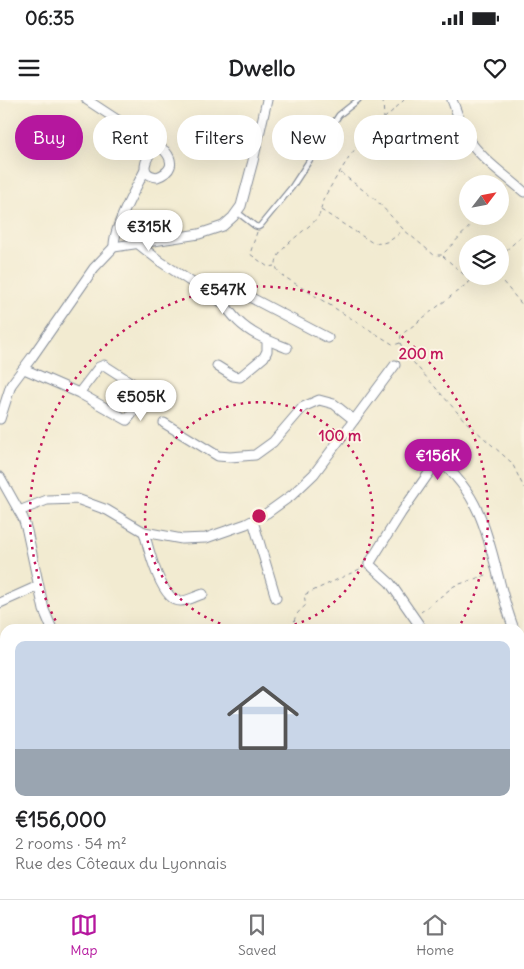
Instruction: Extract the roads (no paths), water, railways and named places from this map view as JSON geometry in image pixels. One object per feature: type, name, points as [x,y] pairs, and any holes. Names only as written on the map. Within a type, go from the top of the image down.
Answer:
[{"type":"street","points":[[87,100],[110,115]]},
{"type":"street","points":[[0,419],[11,385],[94,268],[114,246],[199,234],[214,230],[223,226],[237,212],[241,206],[267,100]]},
{"type":"street","points":[[452,100],[466,135],[472,144],[524,192]]},
{"type":"street","points":[[145,170],[150,175],[157,177],[167,172],[170,167],[170,157],[167,153]]},
{"type":"street","points":[[114,246],[114,239],[145,170],[147,160]]},
{"type":"street","points":[[137,243],[161,262],[223,303],[239,322],[267,341],[287,348]]},
{"type":"street","points":[[223,303],[230,297],[244,294],[328,338]]},
{"type":"street","points":[[217,366],[233,376],[240,377],[264,357],[268,351],[267,341]]},
{"type":"street","points":[[24,369],[79,393],[127,420],[135,410],[141,390],[104,365],[99,367],[79,393]]},
{"type":"street","points":[[19,511],[46,500],[77,499],[107,510],[144,532],[182,539],[206,538],[253,521],[292,495],[314,474],[395,365]]},
{"type":"street","points":[[164,423],[218,456],[230,457],[255,454],[263,450],[274,442],[303,407],[319,400],[334,404],[354,420]]},
{"type":"street","points":[[419,624],[390,583],[369,564],[401,513],[438,460],[452,471],[473,500],[484,524],[513,624]]},
{"type":"street","points":[[0,477],[28,531],[38,586],[50,624]]},
{"type":"street","points":[[253,521],[276,598]]},
{"type":"street","points":[[144,532],[151,558],[167,594],[172,599],[180,601],[203,594]]},
{"type":"street","points":[[0,603],[38,586]]},
{"type":"lane","points":[[237,212],[258,228],[292,187],[338,115],[358,100]]}]
